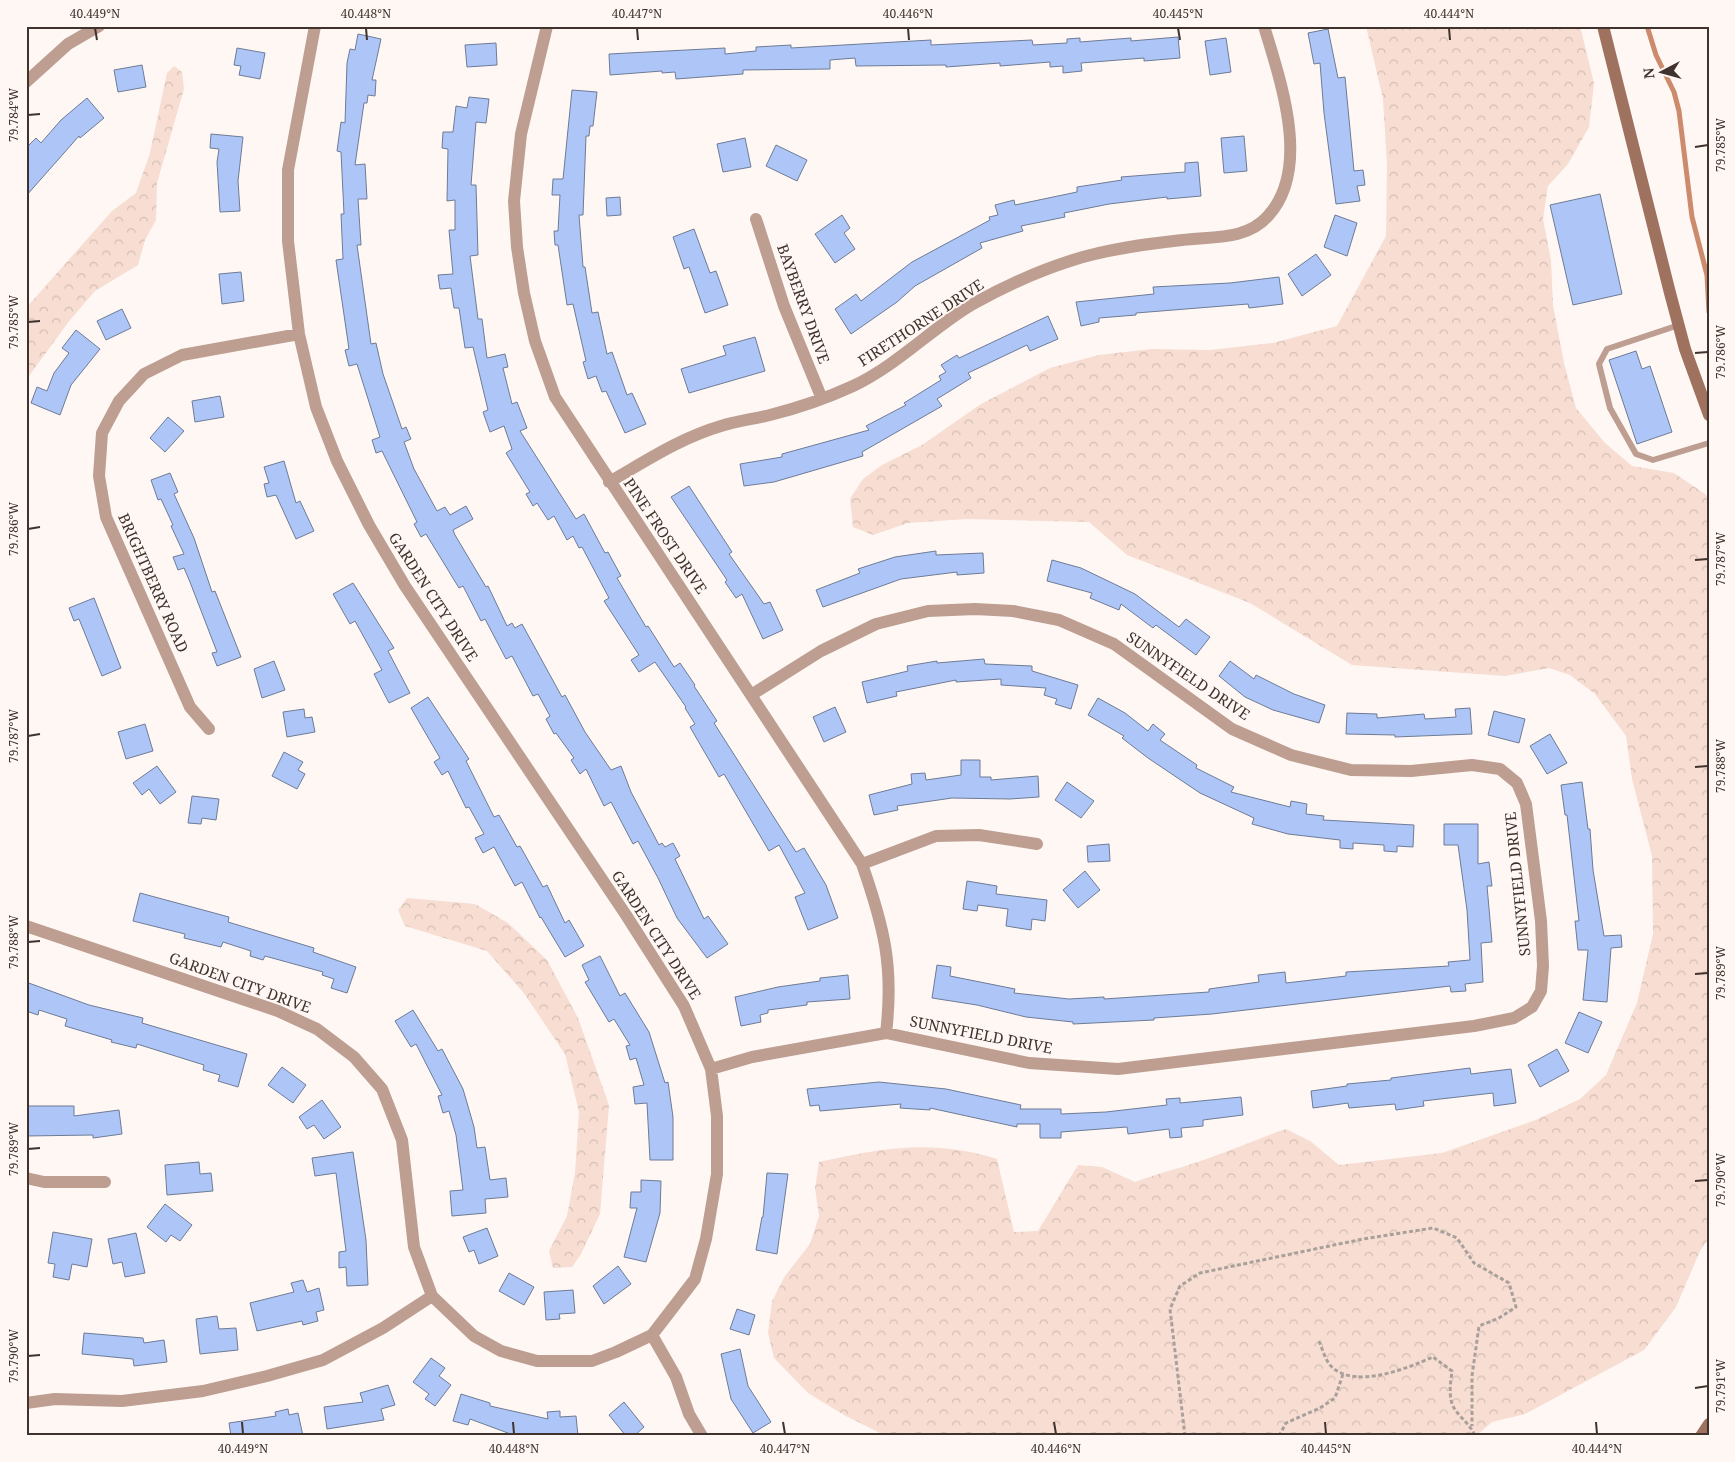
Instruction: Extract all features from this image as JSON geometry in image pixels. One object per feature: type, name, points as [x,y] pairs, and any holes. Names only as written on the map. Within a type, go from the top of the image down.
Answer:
[{"type":"main road","points":[[1603,26],[1679,325],[1709,415]]},
{"type":"main road","points":[[1701,1436],[1709,1424]]},
{"type":"street","points":[[26,82],[68,44],[99,26]]},
{"type":"street","name":"GARDEN CITY DRIVE","points":[[26,926],[278,1011],[317,1029],[354,1058],[382,1090],[402,1140],[414,1247],[432,1296],[474,1336],[501,1352],[537,1361],[592,1360],[616,1352],[652,1335],[694,1279],[706,1239],[717,1174],[717,1116],[711,1069],[684,1006],[626,915],[404,586],[369,525],[337,461],[316,407],[299,334],[288,241],[288,170],[315,26]]},
{"type":"street","name":"PINE FROST DRIVE","points":[[547,26],[521,134],[514,201],[516,247],[534,341],[555,397],[609,482],[862,864],[886,942],[890,999],[886,1033]]},
{"type":"street","name":"FIRETHORNE DRIVE","points":[[609,482],[682,440],[721,426],[771,415],[854,385],[971,306],[1028,277],[1074,260],[1132,247],[1183,239],[1226,238],[1253,228],[1267,218],[1281,200],[1288,174],[1291,129],[1284,90],[1264,26]]},
{"type":"street","name":"BAYBERRY DRIVE","points":[[756,219],[784,306],[822,398]]},
{"type":"street","name":"BRIGHTBERRY ROAD","points":[[209,729],[190,707],[106,517],[99,476],[102,433],[119,401],[144,374],[182,355],[299,334]]},
{"type":"street","name":"SUNNYFIELD DRIVE","points":[[711,1069],[752,1057],[886,1033],[1029,1064],[1118,1069],[1474,1026],[1514,1018],[1532,1007],[1541,992],[1543,966],[1541,921],[1526,804],[1517,783],[1500,770],[1472,765],[1411,771],[1351,770],[1291,755],[1232,728],[1114,644],[1059,620],[1013,611],[975,609],[928,611],[876,624],[821,651],[751,695]]},
{"type":"street","points":[[862,864],[936,836],[979,835],[1037,844]]},
{"type":"street","points":[[26,1178],[44,1182],[105,1182]]},
{"type":"street","points":[[26,1403],[55,1399],[122,1401],[203,1391],[267,1376],[323,1360],[383,1328],[432,1296]]},
{"type":"street","points":[[652,1335],[676,1378],[689,1414],[702,1436]]},
{"type":"lane","points":[[1679,325],[1607,349],[1599,364],[1610,408],[1636,454],[1653,460],[1709,443]]},
{"type":"path","points":[[1184,1436],[1170,1309],[1180,1286],[1200,1273],[1362,1238],[1433,1228],[1457,1238],[1474,1263],[1509,1283],[1516,1307],[1499,1318],[1479,1326],[1472,1376],[1472,1426],[1475,1436]]},
{"type":"path","points":[[1319,1341],[1330,1365],[1343,1374],[1379,1377],[1433,1357],[1452,1371],[1450,1401],[1458,1413],[1472,1426]]},
{"type":"path","points":[[1279,1436],[1286,1423],[1320,1408],[1335,1398],[1343,1374]]},
{"type":"green space","points":[[1366,26],[1580,26],[1594,83],[1589,127],[1568,164],[1548,186],[1543,219],[1551,260],[1553,305],[1564,363],[1576,408],[1605,443],[1632,466],[1674,473],[1705,494],[1709,499],[1709,1238],[1700,1251],[1676,1307],[1644,1350],[1525,1414],[1492,1422],[1476,1436],[886,1436],[844,1415],[808,1393],[774,1358],[768,1333],[772,1301],[785,1276],[810,1244],[819,1216],[815,1188],[819,1162],[886,1150],[929,1147],[973,1153],[997,1159],[1014,1232],[1038,1231],[1078,1165],[1102,1167],[1135,1182],[1200,1161],[1286,1129],[1310,1141],[1339,1165],[1442,1153],[1536,1120],[1580,1099],[1606,1075],[1637,1003],[1653,934],[1652,856],[1632,779],[1626,736],[1595,694],[1570,675],[1549,668],[1505,676],[1352,665],[1250,603],[1127,555],[1089,522],[966,519],[908,523],[873,535],[853,527],[850,499],[863,479],[882,465],[922,445],[981,404],[1050,368],[1099,355],[1152,349],[1210,350],[1273,343],[1337,326],[1386,236],[1387,165],[1383,99]]},
{"type":"green space","points":[[174,66],[182,72],[184,89],[157,183],[156,220],[145,240],[138,265],[95,291],[70,320],[26,380],[26,308],[112,211],[136,193],[150,153],[167,73]]},
{"type":"green space","points":[[407,898],[475,904],[508,923],[547,960],[578,1018],[609,1105],[600,1214],[581,1254],[572,1267],[553,1268],[549,1251],[567,1216],[575,1173],[579,1112],[565,1054],[523,992],[487,951],[405,926],[398,910]]},
{"type":"building","points":[[1328,29],[1338,78],[1345,77],[1354,171],[1363,170],[1365,185],[1357,186],[1360,201],[1336,204],[1324,113],[1320,63],[1314,64],[1308,33]]},
{"type":"building","points":[[358,34],[381,39],[372,80],[376,80],[375,96],[368,95],[367,103],[364,103],[355,165],[365,164],[367,199],[358,199],[361,245],[357,245],[371,344],[376,343],[383,374],[402,429],[406,427],[411,439],[404,442],[414,469],[437,511],[445,507],[450,515],[466,506],[473,519],[453,530],[486,587],[488,586],[507,626],[512,623],[515,628],[522,624],[562,697],[565,695],[585,732],[611,770],[621,766],[631,792],[659,845],[662,843],[665,847],[673,843],[680,856],[675,859],[704,919],[708,916],[728,944],[707,958],[677,918],[638,841],[633,844],[611,802],[604,806],[586,769],[580,774],[571,760],[574,758],[556,733],[554,734],[546,719],[550,716],[538,694],[533,696],[512,656],[506,659],[485,619],[481,621],[463,586],[459,588],[426,534],[421,537],[414,524],[417,522],[382,451],[376,453],[372,440],[380,437],[357,364],[349,366],[345,350],[349,349],[336,260],[343,259],[341,214],[344,214],[341,152],[337,151],[341,122],[345,123],[347,63],[350,49],[355,50]]},
{"type":"building","points":[[1178,37],[1180,58],[1144,61],[1144,58],[1081,63],[1082,71],[1063,73],[1063,66],[1050,67],[1050,62],[1000,66],[1000,63],[946,67],[946,65],[856,66],[855,58],[830,60],[830,69],[743,70],[743,74],[676,79],[675,72],[662,73],[662,71],[610,75],[609,54],[725,48],[725,54],[756,51],[756,47],[791,45],[791,48],[931,40],[931,45],[1032,40],[1033,45],[1067,43],[1067,39],[1080,38],[1080,42],[1131,38],[1131,41]]},
{"type":"building","points":[[1226,38],[1231,72],[1210,75],[1205,41]]},
{"type":"building","points":[[496,43],[497,65],[467,67],[465,45]]},
{"type":"building","points":[[237,48],[265,53],[260,79],[239,75],[241,66],[234,65]]},
{"type":"building","points":[[142,65],[146,87],[118,92],[114,70]]},
{"type":"building","points":[[572,90],[597,92],[593,126],[590,126],[589,136],[586,136],[583,215],[579,215],[583,267],[585,267],[592,313],[598,312],[607,354],[612,352],[627,395],[632,393],[646,424],[625,433],[606,391],[602,392],[596,376],[588,379],[583,362],[586,361],[573,304],[567,305],[558,245],[555,245],[554,231],[558,231],[560,195],[552,195],[553,179],[563,179]]},
{"type":"building","points":[[469,97],[489,99],[486,123],[476,122],[471,185],[476,185],[478,255],[470,256],[478,319],[482,319],[487,358],[505,354],[508,367],[503,368],[512,404],[517,402],[527,428],[520,431],[576,519],[584,514],[605,553],[608,552],[621,576],[617,578],[646,627],[648,626],[674,667],[680,663],[695,685],[717,721],[714,723],[796,852],[804,848],[826,885],[838,918],[808,930],[795,897],[805,893],[779,845],[769,851],[724,774],[719,777],[690,727],[695,724],[686,707],[655,662],[639,672],[631,660],[639,655],[604,601],[609,598],[582,547],[579,548],[573,536],[567,540],[554,516],[548,520],[537,503],[533,506],[526,494],[530,492],[506,453],[512,449],[504,426],[490,432],[483,412],[488,410],[473,347],[465,348],[459,308],[454,308],[451,288],[440,289],[438,275],[453,274],[449,230],[455,230],[455,200],[447,201],[448,149],[442,148],[443,132],[453,132],[456,106],[467,108]]},
{"type":"building","points":[[87,98],[104,118],[80,138],[79,136],[26,196],[26,148],[36,138],[41,143],[61,120]]},
{"type":"building","points":[[211,134],[243,137],[238,181],[240,211],[220,212],[217,162],[219,149],[210,148]]},
{"type":"building","points":[[1244,136],[1247,171],[1224,173],[1221,138]]},
{"type":"building","points":[[745,138],[751,167],[723,172],[717,144]]},
{"type":"building","points":[[776,145],[807,160],[797,181],[766,166]]},
{"type":"building","points":[[1198,162],[1201,196],[1167,199],[1167,197],[1109,204],[1064,213],[1065,217],[1021,226],[1023,231],[980,243],[982,248],[915,286],[897,302],[851,334],[835,309],[856,294],[861,301],[912,262],[990,220],[989,217],[998,215],[995,205],[1014,200],[1015,205],[1077,192],[1077,187],[1122,180],[1121,177],[1185,172],[1185,163]]},
{"type":"building","points":[[1600,194],[1622,294],[1573,305],[1550,205]]},
{"type":"building","points":[[620,197],[621,215],[607,216],[606,198]]},
{"type":"building","points":[[842,215],[850,228],[844,233],[855,249],[835,263],[815,234]]},
{"type":"building","points":[[1335,215],[1357,223],[1347,256],[1324,247]]},
{"type":"building","points":[[694,229],[710,273],[716,271],[728,305],[705,313],[689,267],[684,269],[673,237]]},
{"type":"building","points":[[1316,254],[1331,275],[1302,296],[1288,274]]},
{"type":"building","points":[[241,272],[244,301],[222,304],[219,274]]},
{"type":"building","points":[[1279,277],[1283,304],[1249,308],[1248,304],[1136,313],[1136,315],[1099,318],[1099,322],[1081,326],[1076,302],[1154,294],[1153,287],[1230,283]]},
{"type":"building","points":[[122,309],[131,328],[106,340],[97,321]]},
{"type":"building","points":[[1048,316],[1058,339],[1030,351],[1027,345],[968,373],[971,378],[937,399],[942,406],[862,452],[863,456],[774,482],[744,486],[740,464],[782,457],[782,454],[869,430],[866,426],[906,405],[904,403],[941,380],[939,376],[946,372],[941,365],[957,355],[959,358]]},
{"type":"building","points":[[76,330],[100,349],[71,385],[60,415],[31,403],[37,387],[47,391],[54,373],[69,353],[62,348]]},
{"type":"building","points":[[755,337],[765,371],[689,393],[681,369],[726,355],[723,346]]},
{"type":"building","points":[[1636,351],[1642,369],[1650,366],[1672,432],[1637,444],[1609,360]]},
{"type":"building","points":[[220,396],[224,417],[195,422],[192,401]]},
{"type":"building","points":[[168,417],[184,431],[165,452],[150,438]]},
{"type":"building","points":[[284,461],[296,503],[300,501],[314,531],[296,539],[276,495],[267,497],[264,484],[269,483],[264,467]]},
{"type":"building","points":[[170,473],[178,492],[174,494],[194,538],[212,592],[215,591],[241,657],[217,666],[212,653],[217,652],[190,582],[184,568],[178,570],[173,557],[184,554],[171,526],[173,525],[161,499],[158,500],[151,480]]},
{"type":"building","points":[[689,486],[732,552],[729,554],[764,604],[770,602],[783,630],[763,639],[742,594],[736,598],[725,582],[727,580],[671,497]]},
{"type":"building","points":[[936,551],[936,555],[983,553],[984,573],[957,575],[957,572],[901,579],[823,607],[816,590],[860,573],[858,569],[895,557]]},
{"type":"building","points":[[1052,560],[1081,568],[1135,594],[1179,627],[1186,619],[1210,637],[1196,655],[1156,625],[1153,628],[1121,604],[1119,610],[1090,598],[1092,593],[1047,581]]},
{"type":"building","points":[[353,583],[394,648],[388,651],[410,693],[389,703],[374,674],[382,670],[355,621],[350,624],[333,594]]},
{"type":"building","points":[[94,598],[121,668],[102,676],[79,619],[74,621],[69,608]]},
{"type":"building","points":[[984,659],[985,664],[1032,666],[1032,671],[1078,685],[1071,709],[1055,704],[1057,699],[1044,695],[1046,688],[1001,685],[1001,679],[956,682],[956,680],[896,692],[897,696],[867,703],[862,682],[908,671],[907,666],[937,661],[937,663]]},
{"type":"building","points":[[274,661],[285,690],[262,698],[254,669]]},
{"type":"building","points":[[1230,661],[1254,679],[1256,675],[1294,694],[1325,705],[1319,723],[1273,710],[1245,697],[1219,676]]},
{"type":"building","points":[[428,697],[469,759],[466,761],[494,817],[499,815],[517,847],[520,846],[543,887],[547,885],[565,923],[569,920],[584,946],[565,957],[540,918],[522,882],[515,886],[494,847],[483,853],[475,838],[484,834],[469,807],[466,808],[448,771],[442,775],[434,762],[440,758],[411,708]]},
{"type":"building","points":[[1098,698],[1125,713],[1148,731],[1153,724],[1165,734],[1160,740],[1197,765],[1196,768],[1234,787],[1231,792],[1290,807],[1291,801],[1307,804],[1306,814],[1324,816],[1323,820],[1414,825],[1413,847],[1397,846],[1397,852],[1384,851],[1384,845],[1353,843],[1353,849],[1340,848],[1340,840],[1288,834],[1252,824],[1254,818],[1200,793],[1148,758],[1122,738],[1124,736],[1088,715]]},
{"type":"building","points":[[835,707],[846,732],[824,742],[813,717]]},
{"type":"building","points":[[1470,708],[1472,734],[1395,737],[1395,735],[1346,734],[1347,713],[1377,714],[1377,718],[1424,714],[1425,719],[1456,717],[1455,709]]},
{"type":"building","points":[[304,709],[305,718],[312,717],[315,732],[287,737],[283,712]]},
{"type":"building","points":[[1494,711],[1525,719],[1519,743],[1488,735]]},
{"type":"building","points":[[145,724],[153,751],[126,759],[118,732]]},
{"type":"building","points":[[1550,734],[1567,763],[1547,774],[1530,746]]},
{"type":"building","points":[[284,752],[303,762],[298,770],[305,774],[297,789],[272,776]]},
{"type":"building","points":[[961,760],[980,760],[980,777],[991,777],[991,780],[1038,776],[1039,797],[1010,799],[952,798],[897,806],[898,810],[874,815],[869,795],[912,784],[911,774],[925,773],[926,780],[961,775]]},
{"type":"building","points":[[157,766],[176,792],[160,804],[149,789],[142,795],[133,783]]},
{"type":"building","points":[[1067,782],[1094,801],[1081,818],[1055,800]]},
{"type":"building","points":[[1582,782],[1588,829],[1590,829],[1593,870],[1604,936],[1621,935],[1622,947],[1611,948],[1607,1002],[1583,1000],[1588,950],[1578,950],[1575,921],[1579,921],[1567,815],[1565,815],[1561,785]]},
{"type":"building","points":[[192,796],[219,799],[216,820],[202,818],[201,824],[188,823]]},
{"type":"building","points":[[1444,824],[1478,824],[1478,864],[1489,862],[1492,886],[1487,886],[1492,942],[1481,943],[1483,982],[1465,984],[1466,991],[1451,992],[1450,986],[1212,1014],[1154,1018],[1154,1020],[1073,1024],[1073,1022],[1026,1017],[977,1005],[932,998],[937,965],[951,967],[950,976],[1015,989],[1014,993],[1069,999],[1104,997],[1104,999],[1209,992],[1209,989],[1259,982],[1258,975],[1285,972],[1286,983],[1346,976],[1346,972],[1449,966],[1448,962],[1470,960],[1467,910],[1458,845],[1444,845]]},
{"type":"building","points":[[1109,844],[1110,861],[1088,862],[1087,846]]},
{"type":"building","points":[[1085,871],[1100,890],[1078,908],[1063,890]]},
{"type":"building","points":[[967,881],[997,886],[996,894],[1047,900],[1045,921],[1032,919],[1031,930],[1006,926],[1008,909],[978,905],[977,911],[963,909]]},
{"type":"building","points":[[140,893],[229,917],[228,922],[314,948],[313,952],[356,967],[347,993],[331,988],[334,979],[322,975],[323,972],[265,956],[263,960],[250,956],[251,951],[223,942],[221,947],[184,938],[185,934],[133,921]]},
{"type":"building","points":[[600,956],[620,996],[625,993],[649,1032],[665,1083],[668,1082],[673,1117],[673,1160],[650,1160],[647,1103],[635,1104],[633,1087],[644,1085],[636,1058],[630,1060],[626,1046],[630,1045],[614,1019],[609,1022],[585,982],[589,980],[582,965]]},
{"type":"building","points":[[848,975],[850,999],[807,1002],[807,1005],[768,1010],[768,1013],[760,1015],[761,1022],[741,1026],[735,997],[778,987],[820,981],[820,978]]},
{"type":"building","points":[[26,982],[89,1005],[143,1018],[142,1023],[247,1054],[238,1087],[218,1081],[220,1075],[203,1070],[204,1065],[137,1044],[136,1048],[111,1042],[112,1040],[65,1026],[67,1019],[39,1010],[38,1015],[26,1011]]},
{"type":"building","points":[[413,1010],[438,1051],[442,1049],[463,1089],[474,1127],[477,1148],[485,1147],[490,1180],[506,1178],[508,1197],[485,1199],[486,1213],[452,1216],[450,1191],[463,1190],[456,1135],[449,1111],[443,1113],[438,1096],[442,1095],[416,1044],[411,1047],[395,1021]]},
{"type":"building","points":[[1579,1012],[1602,1022],[1588,1053],[1565,1043]]},
{"type":"building","points":[[1557,1049],[1569,1071],[1540,1087],[1528,1065]]},
{"type":"building","points":[[282,1067],[306,1085],[293,1103],[268,1085]]},
{"type":"building","points":[[1470,1068],[1471,1074],[1511,1069],[1516,1103],[1494,1106],[1493,1093],[1423,1101],[1424,1106],[1396,1110],[1395,1104],[1349,1108],[1348,1103],[1313,1108],[1311,1091],[1347,1086],[1347,1084],[1391,1080],[1391,1078]]},
{"type":"building","points":[[879,1082],[946,1089],[1021,1105],[1020,1109],[1061,1109],[1061,1114],[1106,1112],[1167,1105],[1166,1099],[1180,1098],[1180,1103],[1241,1097],[1243,1115],[1203,1120],[1203,1126],[1181,1128],[1182,1137],[1170,1138],[1169,1129],[1128,1134],[1127,1127],[1061,1132],[1061,1138],[1040,1138],[1040,1124],[1017,1124],[1017,1127],[930,1108],[930,1110],[900,1108],[901,1104],[820,1111],[819,1105],[810,1106],[807,1089]]},
{"type":"building","points":[[322,1100],[341,1127],[324,1139],[314,1125],[307,1129],[299,1117]]},
{"type":"building","points":[[26,1106],[74,1106],[74,1116],[119,1110],[122,1134],[93,1138],[93,1135],[26,1136]]},
{"type":"building","points":[[353,1152],[366,1240],[368,1285],[347,1286],[346,1267],[339,1268],[339,1252],[346,1251],[336,1173],[315,1176],[312,1158]]},
{"type":"building","points":[[199,1162],[200,1174],[211,1173],[213,1191],[167,1195],[165,1165]]},
{"type":"building","points":[[767,1173],[788,1174],[777,1254],[756,1250],[763,1217]]},
{"type":"building","points":[[641,1180],[661,1181],[660,1213],[646,1262],[624,1257],[637,1208],[630,1208],[631,1192],[641,1192]]},
{"type":"building","points":[[165,1204],[192,1225],[180,1241],[171,1235],[166,1242],[147,1227]]},
{"type":"building","points":[[487,1228],[498,1256],[479,1264],[474,1250],[469,1252],[463,1237]]},
{"type":"building","points":[[53,1232],[92,1239],[87,1267],[72,1264],[69,1280],[53,1277],[55,1264],[48,1263]]},
{"type":"building","points":[[136,1233],[145,1273],[125,1277],[122,1262],[113,1264],[108,1239]]},
{"type":"building","points":[[618,1266],[631,1284],[604,1304],[593,1286]]},
{"type":"building","points":[[509,1273],[534,1287],[524,1305],[499,1291]]},
{"type":"building","points":[[303,1280],[307,1292],[319,1288],[324,1310],[316,1312],[318,1321],[303,1325],[302,1321],[257,1331],[250,1303],[294,1292],[291,1283]]},
{"type":"building","points":[[573,1290],[575,1313],[559,1314],[560,1319],[546,1320],[544,1292]]},
{"type":"building","points":[[737,1309],[755,1315],[749,1335],[730,1329]]},
{"type":"building","points":[[217,1316],[219,1329],[236,1328],[238,1350],[200,1354],[196,1319]]},
{"type":"building","points":[[84,1333],[143,1338],[144,1343],[164,1340],[167,1362],[134,1366],[133,1359],[82,1354]]},
{"type":"building","points":[[740,1349],[748,1386],[771,1422],[753,1433],[731,1399],[721,1354]]},
{"type":"building","points":[[431,1358],[445,1368],[439,1376],[451,1385],[435,1406],[425,1399],[429,1394],[413,1382]]},
{"type":"building","points":[[388,1385],[395,1405],[381,1409],[384,1420],[327,1429],[324,1407],[363,1402],[360,1393]]},
{"type":"building","points":[[461,1394],[490,1403],[490,1406],[548,1419],[547,1412],[560,1411],[560,1417],[576,1416],[578,1436],[516,1436],[470,1419],[468,1425],[453,1421]]},
{"type":"building","points":[[624,1402],[644,1427],[634,1436],[626,1436],[609,1415]]},
{"type":"building","points":[[288,1409],[289,1415],[298,1413],[303,1436],[231,1436],[229,1423],[276,1416],[275,1412]]},
{"type":"waterway","points":[[1647,26],[1656,55],[1674,92],[1679,111],[1692,217],[1707,275],[1709,312]]}]
